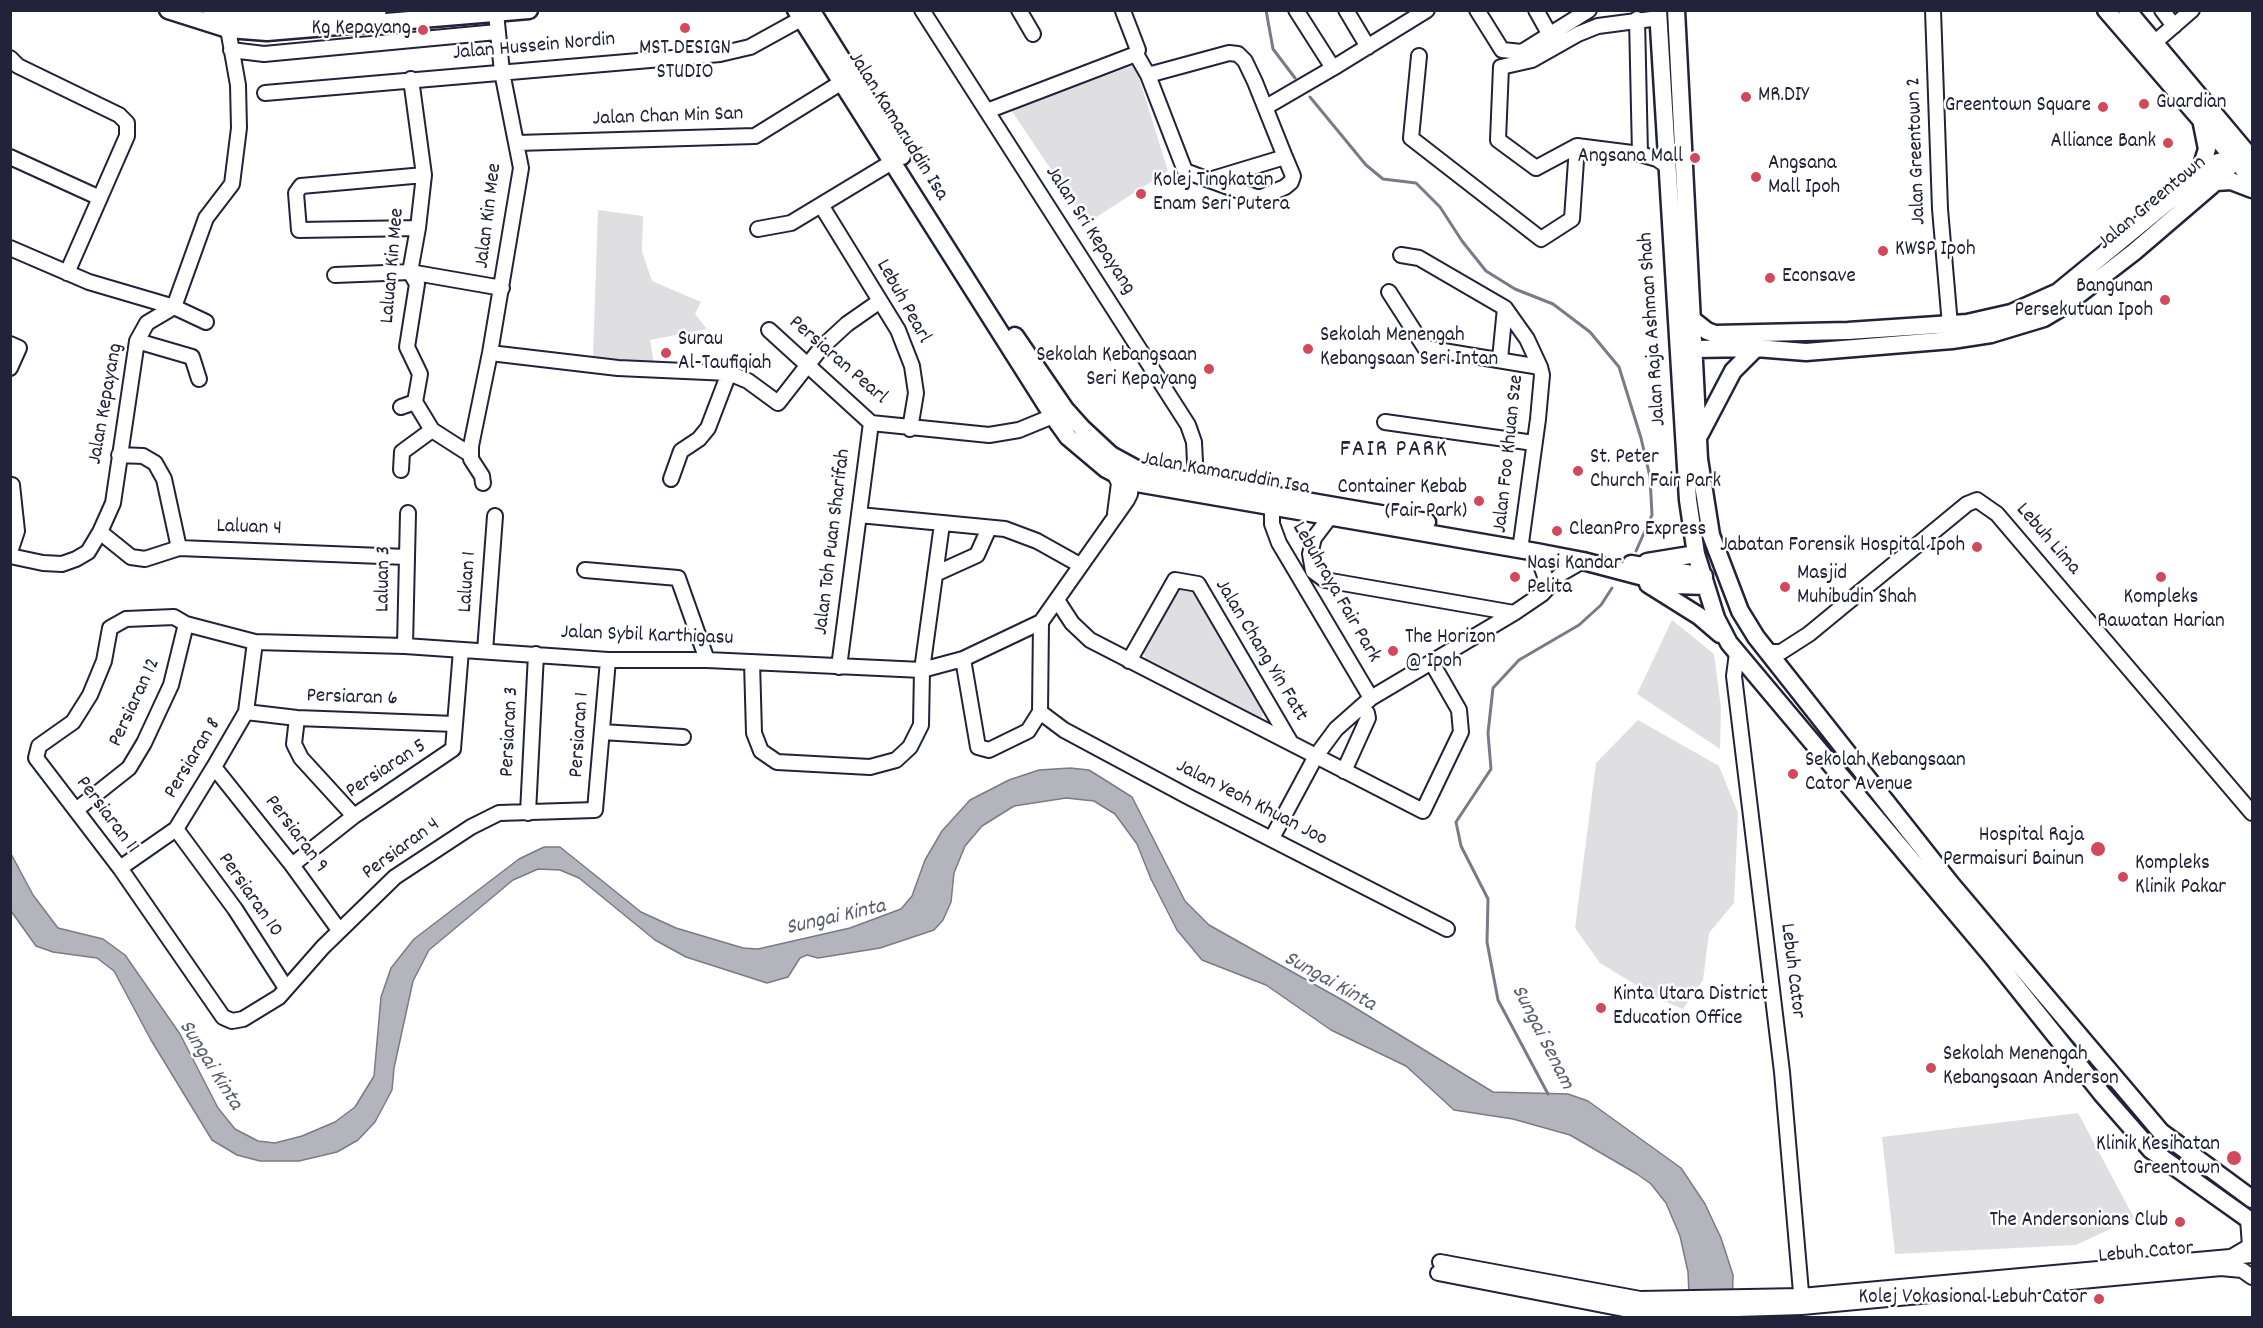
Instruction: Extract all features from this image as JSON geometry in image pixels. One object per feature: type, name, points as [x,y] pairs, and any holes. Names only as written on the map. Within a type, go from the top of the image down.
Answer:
[{"type":"main road","points":[[168,10],[228,29],[292,32],[529,10]]},
{"type":"main road","points":[[190,10],[222,20],[228,29]]},
{"type":"main road","points":[[211,10],[232,15],[266,17],[378,10]]},
{"type":"main road","name":"Jalan Raja Ashman Shah","points":[[1676,10],[1699,459],[1711,535],[1732,592],[1755,637],[1951,884],[2161,1132],[2253,1199]]},
{"type":"main road","points":[[2106,10],[2253,179]]},
{"type":"main road","points":[[2127,10],[2253,159]]},
{"type":"main road","name":"Jalan Raja Ashman Shah","points":[[1659,14],[1688,500],[1696,554],[1707,582],[1716,618],[1733,648],[2144,1142],[2250,1223]]},
{"type":"main road","name":"Jalan Kamaruddin Isa","points":[[802,17],[1053,416],[1068,437],[1094,461],[1115,475],[1131,482],[1196,488],[1526,547],[1630,569],[1674,585],[1707,582]]},
{"type":"main road","name":"Jalan Kamaruddin Isa","points":[[802,17],[1065,408],[1110,455],[1144,473],[1272,507],[1526,547],[1582,561],[1630,569]]},
{"type":"main road","points":[[1663,52],[1669,41],[1677,40]]},
{"type":"main road","points":[[2154,43],[2176,76],[2222,134],[2233,158],[2253,171]]},
{"type":"main road","points":[[2199,176],[2207,149],[2201,121]]},
{"type":"main road","name":"Jalan Greentown","points":[[1693,320],[1715,334],[1950,325],[2011,313],[2058,292],[2215,163],[2233,158]]},
{"type":"main road","name":"Jalan Greentown","points":[[1694,349],[1756,348],[1806,352],[1964,338],[1991,334],[2044,318],[2064,306],[2216,182],[2225,174],[2233,158]]},
{"type":"main road","points":[[2216,182],[2231,181],[2253,189]]},
{"type":"main road","points":[[1672,259],[1682,283],[1687,335],[1694,349]]},
{"type":"main road","points":[[1698,437],[1733,371],[1756,348]]},
{"type":"main road","points":[[1053,416],[1082,428]]},
{"type":"main road","points":[[1110,455],[1113,463],[1127,473],[1131,482]]},
{"type":"main road","points":[[1699,459],[1698,489],[1707,549],[1712,566],[1707,582],[1755,637]]},
{"type":"main road","points":[[1630,569],[1696,554]]},
{"type":"main road","points":[[1630,569],[1699,616],[1733,648]]},
{"type":"main road","points":[[2231,1181],[2253,1191]]},
{"type":"street","name":"Jalan Sri Kepayang","points":[[922,10],[1188,424],[1194,442],[1196,488]]},
{"type":"street","points":[[1019,10],[1033,33]]},
{"type":"street","points":[[1296,10],[1333,69]]},
{"type":"street","points":[[1346,10],[1368,47]]},
{"type":"street","points":[[1266,107],[1333,69],[1427,10]]},
{"type":"street","points":[[1477,10],[1502,50],[1522,52],[1589,10]]},
{"type":"street","points":[[1536,10],[1550,35]]},
{"type":"street","name":"Jalan Greentown 2","points":[[1933,10],[1940,209],[1950,325]]},
{"type":"street","points":[[2162,10],[2174,26]]},
{"type":"street","points":[[2154,43],[2192,10]]},
{"type":"street","points":[[1123,11],[1138,50],[1136,54],[1148,75],[1185,171],[1248,195],[1262,197],[1291,182],[1293,176],[1266,107],[1245,61],[1238,54],[1229,53],[1148,75]]},
{"type":"street","name":"Jalan Kin Mee","points":[[471,455],[502,288],[521,168],[502,72],[495,12]]},
{"type":"street","points":[[1659,14],[1598,26],[1578,34],[1532,60],[1501,67],[1498,140],[1536,168],[1577,146],[1640,154],[1657,159],[1667,166]]},
{"type":"street","name":"Jalan Hussein Nordin","points":[[265,93],[734,52],[761,42],[802,17]]},
{"type":"street","points":[[1637,20],[1640,154]]},
{"type":"street","points":[[174,307],[206,218],[232,184],[239,128],[238,85],[228,29]]},
{"type":"street","points":[[231,50],[264,54],[497,32]]},
{"type":"street","points":[[987,111],[1136,54]]},
{"type":"street","points":[[1419,56],[1411,138],[1541,239],[1572,219],[1577,146]]},
{"type":"street","points":[[10,58],[18,66],[119,115],[127,123],[128,136],[67,273]]},
{"type":"street","name":"Laluan Kin Mee","points":[[411,79],[424,175],[410,272],[417,284],[407,347],[420,374],[415,402]]},
{"type":"street","name":"Jalan Chan Min San","points":[[517,143],[755,136],[842,82]]},
{"type":"street","points":[[10,157],[100,198]]},
{"type":"street","points":[[1209,180],[1285,157]]},
{"type":"street","points":[[758,229],[791,223],[892,162]]},
{"type":"street","points":[[418,228],[299,230],[296,193],[301,186],[424,175]]},
{"type":"street","name":"Lebuh Pearl","points":[[820,205],[898,330],[912,366],[916,393],[910,429]]},
{"type":"street","points":[[10,248],[67,273],[174,307],[207,322]]},
{"type":"street","points":[[1401,255],[1419,258],[1505,308],[1527,339],[1540,367]]},
{"type":"street","points":[[335,275],[410,272],[502,288]]},
{"type":"street","name":"Jalan Foo Khuan Sze","points":[[1389,292],[1425,348],[1540,367],[1542,375],[1533,443],[1526,547]]},
{"type":"street","points":[[490,353],[618,368],[729,373],[748,381],[778,403],[807,364],[847,324],[880,301]]},
{"type":"street","name":"Jalan Kepayang","points":[[10,554],[43,563],[62,564],[88,552],[100,532],[112,503],[137,341],[147,323],[174,307]]},
{"type":"street","points":[[1500,359],[1505,308]]},
{"type":"street","points":[[1941,340],[1950,325],[1964,338]]},
{"type":"street","name":"Persiaran Pearl","points":[[769,330],[871,423],[910,429],[989,435],[1019,430],[1053,416]]},
{"type":"street","points":[[137,341],[192,357],[199,379]]},
{"type":"street","points":[[10,344],[19,348],[10,368]]},
{"type":"street","points":[[671,479],[681,451],[699,439],[708,428],[729,373]]},
{"type":"street","points":[[401,407],[415,402],[432,430],[471,455],[482,476],[483,483]]},
{"type":"street","points":[[1385,422],[1533,443]]},
{"type":"street","name":"Jalan Toh Puan Sharifah","points":[[839,667],[871,423]]},
{"type":"street","points":[[401,470],[402,452],[432,430]]},
{"type":"street","points":[[119,455],[143,456],[154,463],[164,479],[179,548]]},
{"type":"street","name":"Jalan Sybil Karthigasu","points":[[1115,475],[1119,483],[1115,514]]},
{"type":"street","name":"Jalan Sybil Karthigasu","points":[[116,622],[174,616],[186,624],[255,642],[405,646],[608,660],[707,660],[922,670],[963,659],[1041,622],[1130,494],[1131,482]]},
{"type":"street","points":[[10,554],[17,531],[12,485]]},
{"type":"street","name":"Lebuh Lima","points":[[1767,652],[1781,652],[1792,646],[1967,504],[1977,500],[1997,514],[2253,813]]},
{"type":"street","name":"Lebuhraya Fair Park","points":[[1272,507],[1272,524],[1279,543],[1366,703]]},
{"type":"street","name":"Laluan 3","points":[[405,646],[408,513]]},
{"type":"street","points":[[859,515],[1005,529],[1037,542],[1080,565]]},
{"type":"street","name":"Laluan 1","points":[[485,651],[495,516]]},
{"type":"street","points":[[1330,517],[1314,538],[1310,554],[1313,571],[1325,580],[1515,613]]},
{"type":"street","points":[[752,662],[754,733],[761,751],[777,762],[870,767],[896,760],[910,747],[921,725],[922,670],[942,524]]},
{"type":"street","points":[[935,574],[977,555],[989,528]]},
{"type":"street","name":"Laluan 4","points":[[100,532],[130,557],[145,559],[179,548],[407,557]]},
{"type":"street","points":[[1526,547],[1545,576],[1542,594]]},
{"type":"street","points":[[1272,838],[1316,756],[1336,729],[1366,703],[1515,613],[1542,594],[1562,573],[1582,561]]},
{"type":"street","points":[[585,570],[678,578],[707,660]]},
{"type":"street","name":"Jalan Chang Yin Fatt","points":[[1129,661],[1175,580],[1198,584],[1291,743]]},
{"type":"street","name":"Jalan Chang Yin Fatt","points":[[1057,600],[1072,624],[1090,640],[1423,811],[1461,732],[1459,710],[1432,663]]},
{"type":"street","name":"Persiaran 11","points":[[116,622],[110,628],[104,661],[90,695],[73,722],[39,746],[36,758],[120,868],[223,1017],[232,1021],[243,1019]]},
{"type":"street","points":[[963,659],[978,747],[989,750],[1028,731],[1040,712],[1041,622]]},
{"type":"street","name":"Persiaran 12","points":[[76,810],[129,768],[144,743],[171,685],[186,624]]},
{"type":"street","name":"Persiaran 8","points":[[120,868],[176,829],[214,767],[246,712],[255,642]]},
{"type":"street","name":"Lebuh Cator","points":[[1733,648],[1734,676],[1786,1103],[1802,1301]]},
{"type":"street","name":"Persiaran 5","points":[[292,865],[354,816],[445,757],[453,749],[456,742],[455,724],[461,650]]},
{"type":"street","name":"Persiaran 3","points":[[528,813],[536,654]]},
{"type":"street","name":"Persiaran 1","points":[[593,811],[597,807],[608,660]]},
{"type":"street","points":[[1344,771],[1368,718],[1366,703]]},
{"type":"street","name":"Persiaran 6","points":[[246,712],[297,718],[455,724]]},
{"type":"street","name":"Jalan Yeoh Khuan Joo","points":[[1040,712],[1074,735],[1187,796],[1447,929]]},
{"type":"street","points":[[297,718],[294,744],[301,758],[354,816]]},
{"type":"street","points":[[602,732],[683,737]]},
{"type":"street","name":"Persiaran 9","points":[[214,767],[292,865],[339,930]]},
{"type":"street","name":"Persiaran 4","points":[[243,1019],[279,997],[339,930],[395,877],[471,826],[498,813],[593,811]]},
{"type":"street","name":"Persiaran 10","points":[[176,829],[235,909],[286,988]]},
{"type":"street","points":[[2223,1259],[2250,1246],[2250,1223]]},
{"type":"street","name":"Lebuh Cator","points":[[1802,1301],[2104,1267],[2253,1256]]},
{"type":"street","points":[[1439,1267],[1639,1312],[1677,1305],[1802,1301]]},
{"type":"street","name":"Lebuh Cator","points":[[1802,1301],[2221,1268],[2242,1269],[2253,1277]]},
{"type":"shaded area","points":[[1135,65],[1168,171],[1087,223],[1011,110]]},
{"type":"shaded area","points":[[598,210],[643,216],[642,252],[652,281],[701,302],[695,314],[707,329],[650,340],[654,363],[593,358]]},
{"type":"shaded area","points":[[1179,588],[1195,591],[1264,709],[1262,717],[1256,718],[1146,661],[1142,648]]},
{"type":"shaded area","points":[[1672,620],[1714,654],[1721,708],[1720,749],[1637,694]]},
{"type":"shaded area","points":[[1638,720],[1719,766],[1738,813],[1734,903],[1709,933],[1703,980],[1683,1009],[1659,999],[1600,963],[1575,928],[1596,763]]},
{"type":"shaded area","name":"Sungai Kinta","points":[[1070,768],[1089,770],[1132,797],[1185,901],[1209,925],[1344,1001],[1493,1092],[1568,1094],[1588,1101],[1681,1168],[1705,1204],[1721,1238],[1733,1275],[1732,1317],[1690,1317],[1688,1272],[1680,1236],[1666,1203],[1651,1184],[1637,1174],[1570,1135],[1513,1119],[1454,1110],[1406,1066],[1331,1030],[1266,985],[1202,960],[1177,930],[1151,879],[1137,844],[1115,814],[1094,801],[1066,798],[1014,806],[982,826],[965,846],[954,873],[951,902],[943,920],[934,930],[880,948],[818,958],[807,955],[800,958],[788,977],[767,983],[686,957],[655,940],[579,878],[560,870],[538,869],[513,880],[429,950],[413,981],[394,1068],[392,1090],[375,1122],[358,1140],[337,1152],[299,1161],[260,1161],[237,1155],[212,1140],[151,1040],[114,971],[97,958],[53,952],[36,946],[11,911],[10,852],[33,895],[58,928],[103,939],[125,955],[180,1034],[218,1108],[235,1129],[258,1141],[275,1143],[302,1136],[335,1122],[355,1107],[374,1076],[381,997],[391,968],[414,939],[519,859],[544,847],[560,847],[641,912],[676,928],[743,948],[758,949],[850,928],[901,909],[912,896],[925,860],[942,831],[970,800],[1009,780],[1039,770]]},
{"type":"shaded area","points":[[2078,1113],[2134,1218],[2076,1245],[1895,1254],[1882,1137]]},
{"type":"waterway","name":"Sungai Senam","points":[[1266,10],[1273,49],[1295,78]]},
{"type":"waterway","name":"Sungai Senam","points":[[1310,97],[1366,165],[1383,179],[1416,183],[1440,207],[1462,241],[1486,271],[1515,289],[1553,304],[1590,332],[1619,367],[1641,438],[1650,477],[1652,515],[1636,551]]},
{"type":"waterway","name":"Sungai Senam","points":[[1548,1094],[1498,1000],[1487,942],[1488,899],[1461,846],[1456,822],[1491,769],[1488,733],[1493,688],[1519,660],[1579,625],[1601,605],[1612,588]]},
{"type":"place","name":"MST DESIGN STUDIO","points":[[685,28]]},
{"type":"place","name":"Kg Kepayang","points":[[423,30]]},
{"type":"place","name":"MR.DIY","points":[[1746,97]]},
{"type":"place","name":"Guardian","points":[[2144,104]]},
{"type":"place","name":"Greentown Square","points":[[2103,107]]},
{"type":"place","name":"Alliance Bank","points":[[2168,143]]},
{"type":"place","name":"Angsana Mall","points":[[1695,158]]},
{"type":"place","name":"Angsana Mall Ipoh","points":[[1756,177]]},
{"type":"place","name":"Kolej Tingkatan Enam Seri Putera","points":[[1141,194]]},
{"type":"place","name":"KWSP Ipoh","points":[[1883,251]]},
{"type":"place","name":"Econsave","points":[[1770,278]]},
{"type":"place","name":"Bangunan Persekutuan Ipoh","points":[[2165,300]]},
{"type":"place","name":"Sekolah Menengah Kebangsaan Seri Intan","points":[[1308,349]]},
{"type":"place","name":"Surau Al-Taufiqiah","points":[[666,353]]},
{"type":"place","name":"Sekolah Kebangsaan Seri Kepayang","points":[[1209,369]]},
{"type":"place","name":"St. Peter Church Fair Park","points":[[1578,471]]},
{"type":"place","name":"Container Kebab (Fair Park)","points":[[1479,501]]},
{"type":"place","name":"CleanPro Express","points":[[1557,531]]},
{"type":"place","name":"Jabatan Forensik Hospital Ipoh","points":[[1977,547]]},
{"type":"place","name":"Nasi Kandar Pelita","points":[[1515,577]]},
{"type":"place","name":"Kompleks Rawatan Harian","points":[[2161,577]]},
{"type":"place","name":"Masjid Muhibudin Shah","points":[[1785,587]]},
{"type":"place","name":"The Horizon @ Ipoh","points":[[1393,651]]},
{"type":"place","name":"Sekolah Kebangsaan Cator Avenue","points":[[1793,774]]},
{"type":"place","name":"Hospital Raja Permaisuri Bainun","points":[[2098,849]]},
{"type":"place","name":"Kompleks Klinik Pakar","points":[[2123,877]]},
{"type":"place","name":"Kinta Utara District Education Office","points":[[1601,1008]]},
{"type":"place","name":"Sekolah Menengah Kebangsaan Anderson","points":[[1931,1068]]},
{"type":"place","name":"Klinik Kesihatan Greentown","points":[[2234,1158]]},
{"type":"place","name":"The Andersonians Club","points":[[2180,1222]]},
{"type":"place","name":"Kolej Vokasional Lebuh Cator","points":[[2099,1299]]},
{"type":"district","name":"FAIR PARK","points":[[1394,452]]}]
